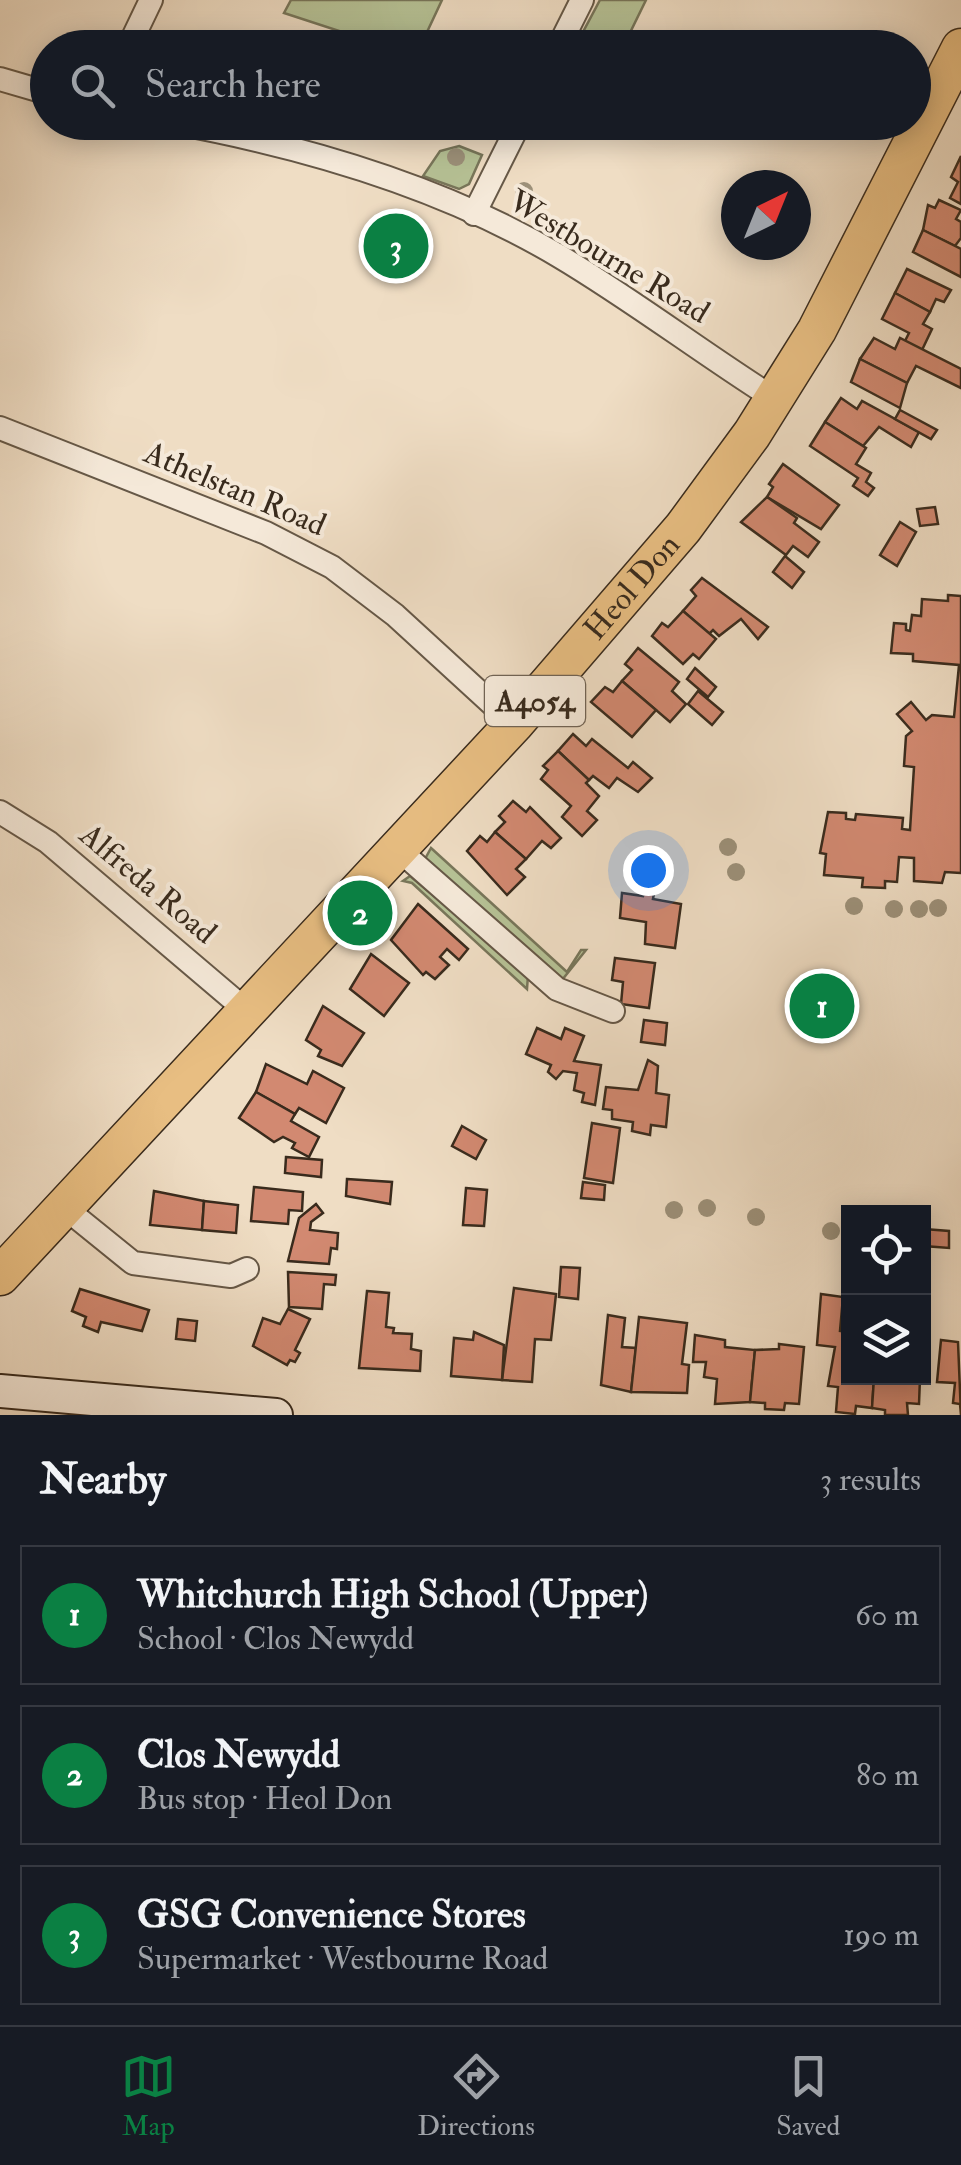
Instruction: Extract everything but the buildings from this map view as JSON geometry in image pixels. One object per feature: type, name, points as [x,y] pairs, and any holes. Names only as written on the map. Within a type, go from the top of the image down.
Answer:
[{"type":"main road","name":"Heol Don","points":[[931,107],[961,48]]},
{"type":"main road","name":"Heol Don","points":[[0,1276],[514,724],[683,528],[775,398],[817,330],[914,140]]},
{"type":"street","points":[[137,30],[152,0]]},
{"type":"street","points":[[567,30],[582,0]]},
{"type":"street","points":[[0,79],[30,88]]},
{"type":"street","name":"Westbourne Road","points":[[245,140],[324,159],[474,214],[558,255],[775,398]]},
{"type":"street","points":[[474,214],[511,140]]},
{"type":"street","name":"Athelstan Road","points":[[0,428],[266,533],[332,567],[395,615],[514,724]]},
{"type":"street","name":"Alfreda Road","points":[[0,812],[48,842],[248,1012]]},
{"type":"street","points":[[398,850],[557,989],[613,1011]]},
{"type":"street","points":[[64,1208],[133,1263],[231,1276],[247,1270]]},
{"type":"street","points":[[0,1392],[276,1415]]},
{"type":"green space","points":[[291,0],[442,0],[428,30],[336,30],[284,13]]},
{"type":"green space","points":[[600,0],[646,0],[631,30],[584,30]]},
{"type":"green space","points":[[459,146],[482,155],[469,184],[459,189],[423,176],[440,151]]},
{"type":"green space","points":[[431,848],[567,972],[581,950],[586,950],[562,980],[429,864],[425,859]]},
{"type":"green space","points":[[410,876],[528,975],[527,989],[412,883],[403,881]]},
{"type":"place","name":"GSG Convenience Stores","points":[[396,246]]},
{"type":"place","name":"Clos Newydd","points":[[360,913]]},
{"type":"place","name":"Whitchurch High School (Upper)","points":[[822,1006]]}]
